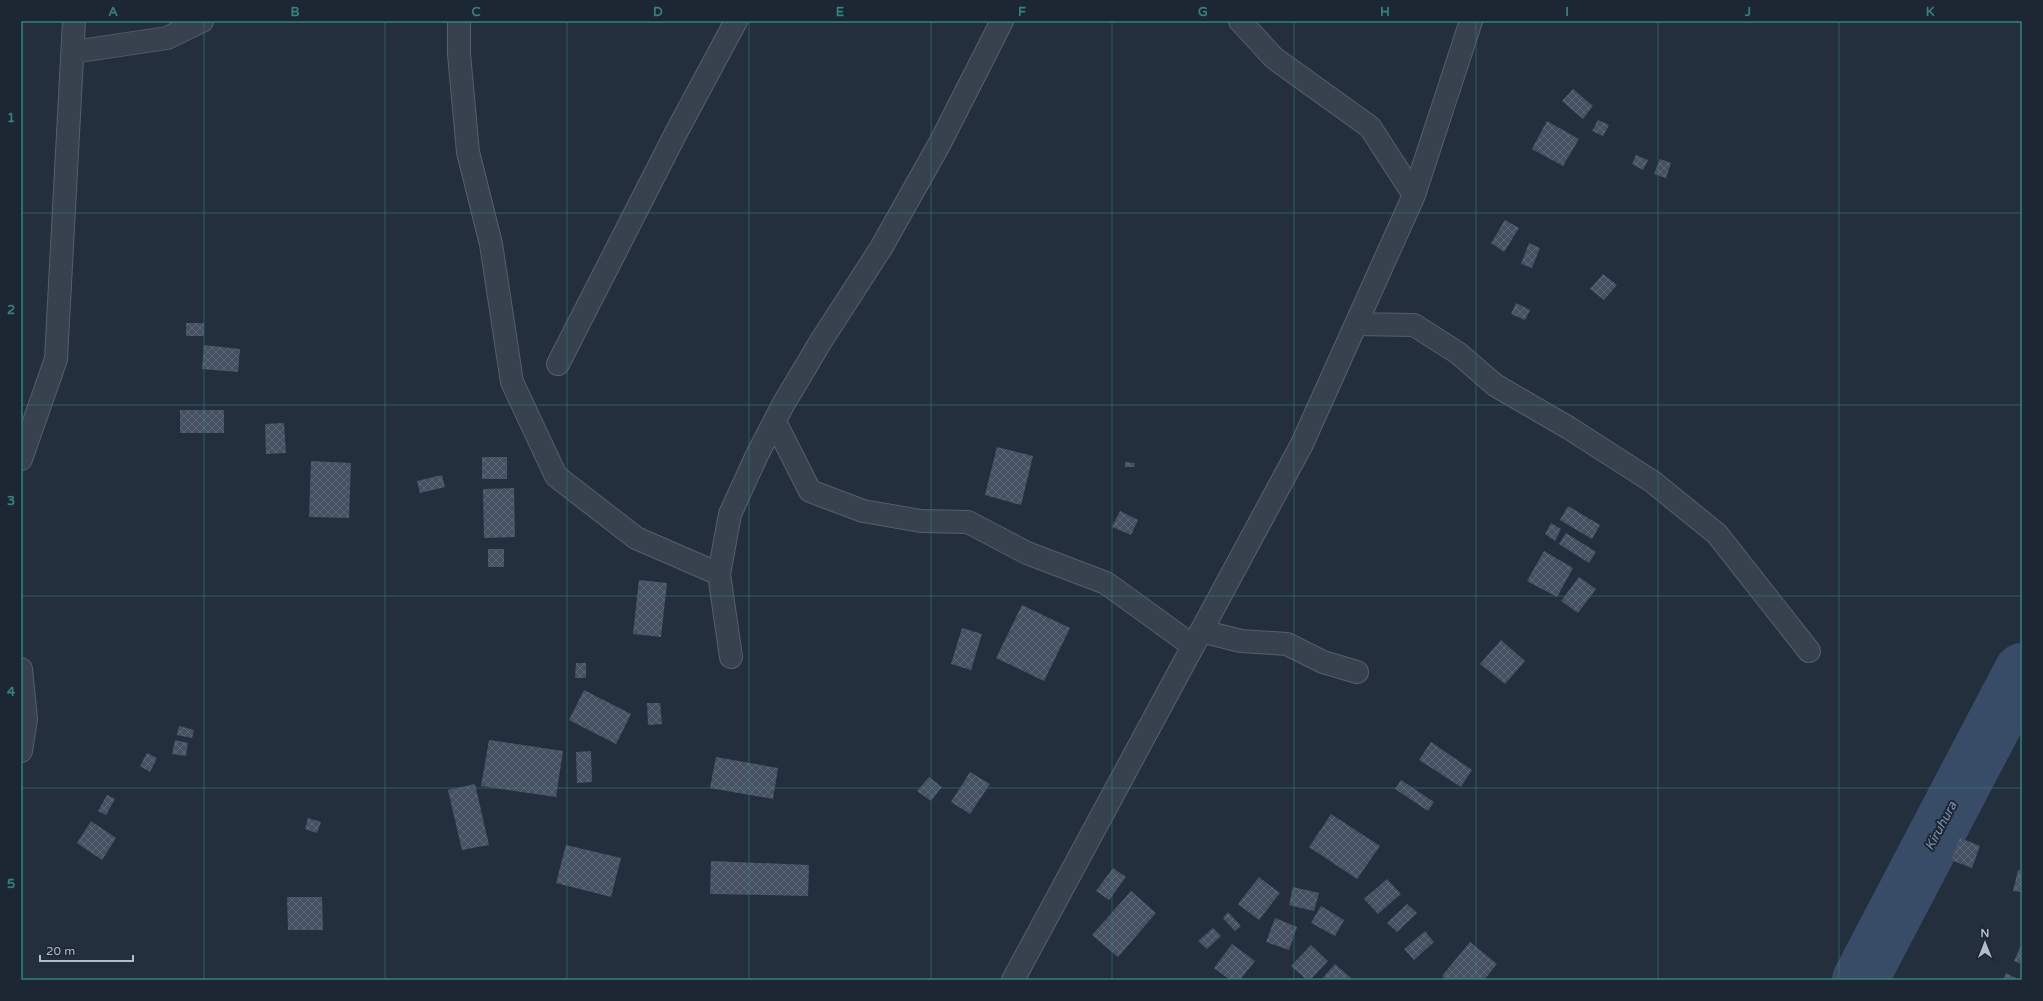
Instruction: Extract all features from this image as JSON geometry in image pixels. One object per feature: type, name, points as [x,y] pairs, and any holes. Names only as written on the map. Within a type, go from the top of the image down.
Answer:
[{"type":"street","points":[[21,459],[56,359],[74,21]]},
{"type":"street","points":[[73,52],[167,38],[202,21]]},
{"type":"street","points":[[459,21],[459,54],[468,152],[491,244],[512,382],[556,476],[636,538],[720,574]]},
{"type":"street","points":[[558,364],[677,131],[736,21]]},
{"type":"street","points":[[731,657],[720,574],[730,514],[775,422],[821,341],[888,235],[940,143],[1002,21]]},
{"type":"street","points":[[1240,21],[1274,58],[1370,127],[1414,195]]},
{"type":"street","points":[[1013,980],[1302,444],[1414,195],[1471,21]]},
{"type":"street","points":[[1356,324],[1414,326],[1458,353],[1495,384],[1569,428],[1653,482],[1717,534],[1809,651]]},
{"type":"street","points":[[775,422],[810,491],[862,511],[921,521],[968,522],[1027,553],[1106,583],[1197,639],[1287,644],[1323,662],[1357,672]]},
{"type":"street","points":[[21,669],[26,719],[21,751]]},
{"type":"building","points":[[1573,89],[1593,106],[1583,119],[1562,101]]},
{"type":"building","points":[[1598,120],[1609,125],[1603,136],[1592,131]]},
{"type":"building","points":[[1547,121],[1579,139],[1563,166],[1532,149]]},
{"type":"building","points":[[1636,155],[1648,160],[1643,170],[1632,164]]},
{"type":"building","points":[[1660,159],[1671,163],[1666,178],[1654,174]]},
{"type":"building","points":[[1505,220],[1519,228],[1504,252],[1491,243]]},
{"type":"building","points":[[1529,243],[1540,248],[1532,268],[1521,264]]},
{"type":"building","points":[[1603,274],[1617,285],[1604,300],[1590,289]]},
{"type":"building","points":[[1516,303],[1530,310],[1525,320],[1511,314]]},
{"type":"building","points":[[186,323],[204,323],[204,336],[186,336]]},
{"type":"building","points":[[204,345],[240,349],[238,372],[202,369]]},
{"type":"building","points":[[180,410],[224,410],[224,433],[180,433]]},
{"type":"building","points":[[284,423],[286,453],[266,454],[265,424]]},
{"type":"building","points":[[997,447],[1033,456],[1021,505],[985,495]]},
{"type":"building","points":[[482,457],[507,457],[507,479],[482,479]]},
{"type":"building","points":[[311,461],[351,463],[349,518],[309,517]]},
{"type":"building","points":[[1125,462],[1135,463],[1134,467],[1125,467]]},
{"type":"building","points":[[442,475],[445,487],[420,493],[417,481]]},
{"type":"building","points":[[514,488],[515,537],[484,538],[483,489]]},
{"type":"building","points":[[1568,506],[1600,525],[1592,539],[1560,520]]},
{"type":"building","points":[[1120,511],[1138,520],[1131,535],[1112,527]]},
{"type":"building","points":[[1551,523],[1561,529],[1555,541],[1545,534]]},
{"type":"building","points":[[1566,533],[1596,552],[1589,563],[1559,544]]},
{"type":"building","points":[[488,549],[504,549],[504,567],[488,567]]},
{"type":"building","points":[[1544,551],[1573,568],[1557,597],[1527,581]]},
{"type":"building","points":[[1579,577],[1596,589],[1578,613],[1561,601]]},
{"type":"building","points":[[639,580],[667,583],[661,637],[633,634]]},
{"type":"building","points":[[1022,605],[1070,628],[1044,681],[996,658]]},
{"type":"building","points":[[962,628],[982,634],[971,670],[951,664]]},
{"type":"building","points":[[1501,640],[1525,661],[1505,684],[1480,664]]},
{"type":"building","points":[[576,663],[586,663],[586,678],[575,678]]},
{"type":"building","points":[[584,690],[631,714],[616,744],[569,720]]},
{"type":"building","points":[[647,703],[660,703],[662,724],[648,725]]},
{"type":"building","points":[[179,726],[194,730],[192,738],[177,735]]},
{"type":"building","points":[[175,740],[188,743],[186,756],[172,754]]},
{"type":"building","points":[[489,740],[563,751],[556,797],[481,786]]},
{"type":"building","points":[[1431,742],[1472,770],[1461,787],[1419,760]]},
{"type":"building","points":[[591,751],[592,782],[577,783],[576,752]]},
{"type":"building","points":[[147,753],[157,758],[150,772],[140,766]]},
{"type":"building","points":[[716,757],[778,768],[773,799],[710,788]]},
{"type":"building","points":[[970,772],[990,784],[970,814],[951,802]]},
{"type":"building","points":[[929,777],[942,787],[931,801],[917,791]]},
{"type":"building","points":[[1401,780],[1434,802],[1428,811],[1395,789]]},
{"type":"building","points":[[475,784],[489,845],[462,850],[448,790]]},
{"type":"building","points":[[107,795],[115,799],[106,815],[98,811]]},
{"type":"building","points":[[1331,814],[1380,846],[1357,879],[1309,847]]},
{"type":"building","points":[[308,818],[321,822],[317,833],[305,829]]},
{"type":"building","points":[[91,821],[116,838],[102,860],[77,843]]},
{"type":"building","points":[[1960,838],[1980,846],[1972,868],[1951,860]]},
{"type":"building","points":[[566,845],[621,858],[611,897],[556,883]]},
{"type":"building","points":[[711,861],[809,865],[808,896],[710,894]]},
{"type":"building","points":[[1113,868],[1126,877],[1109,900],[1096,891]]},
{"type":"building","points":[[2018,870],[2022,871],[2022,892],[2013,891]]},
{"type":"building","points":[[1259,877],[1280,893],[1259,920],[1238,904]]},
{"type":"building","points":[[1387,879],[1401,894],[1378,914],[1364,899]]},
{"type":"building","points":[[1293,887],[1319,893],[1314,911],[1289,905]]},
{"type":"building","points":[[1131,891],[1156,913],[1118,957],[1092,935]]},
{"type":"building","points":[[287,897],[322,897],[323,930],[288,930]]},
{"type":"building","points":[[1407,904],[1417,913],[1397,932],[1387,923]]},
{"type":"building","points":[[1321,906],[1344,920],[1335,936],[1311,923]]},
{"type":"building","points":[[1228,912],[1241,926],[1235,931],[1223,918]]},
{"type":"building","points":[[1275,918],[1297,927],[1289,950],[1266,942]]},
{"type":"building","points":[[1213,928],[1221,936],[1207,949],[1198,941]]},
{"type":"building","points":[[1425,931],[1434,942],[1414,960],[1404,949]]},
{"type":"building","points":[[1470,942],[1497,964],[1484,980],[1446,980],[1442,976]]},
{"type":"building","points":[[2022,943],[2022,964],[2014,961]]},
{"type":"building","points":[[1232,944],[1255,961],[1240,980],[1230,980],[1214,968]]},
{"type":"building","points":[[1311,945],[1328,961],[1310,980],[1307,980],[1291,966]]},
{"type":"building","points":[[1335,964],[1353,980],[1321,980]]},
{"type":"building","points":[[2006,973],[2020,980],[2003,980]]},
{"type":"waterway","name":"Kiruhura","points":[[1860,980],[2022,671]]}]
